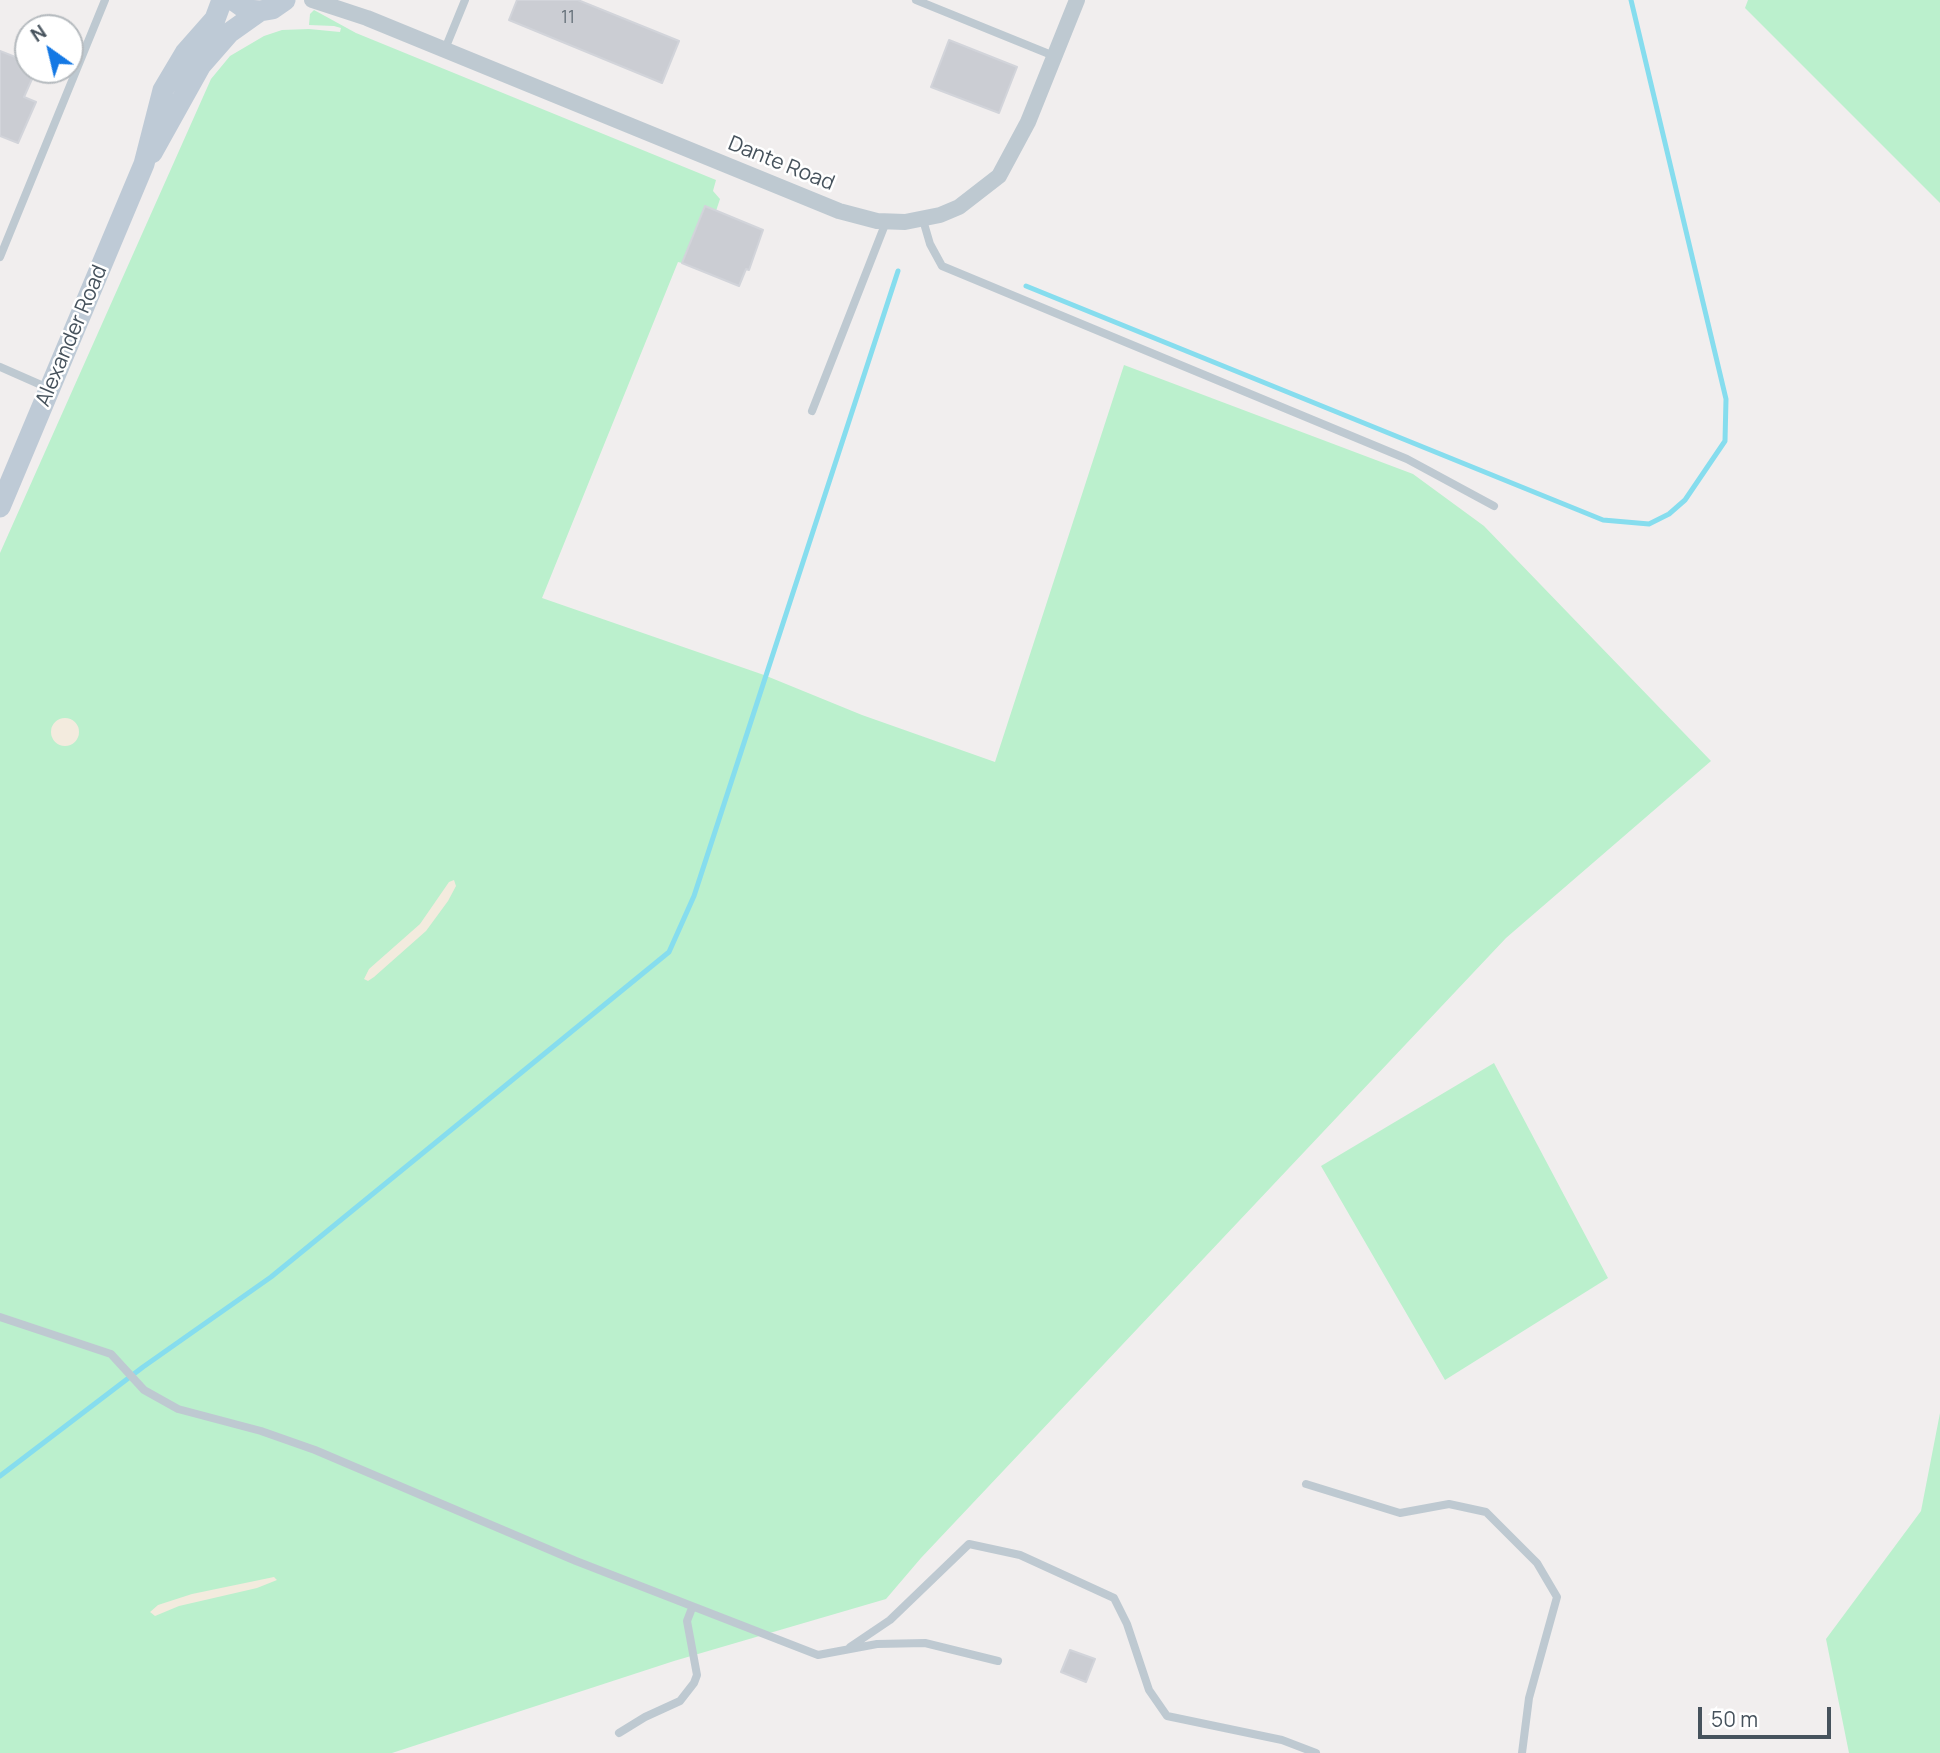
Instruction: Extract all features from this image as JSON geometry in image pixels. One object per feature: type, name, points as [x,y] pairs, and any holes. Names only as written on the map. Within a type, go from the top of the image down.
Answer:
[{"type":"street","name":"Alexander Road","points":[[144,163],[163,90],[185,53],[215,19],[222,0]]},
{"type":"street","points":[[233,0],[247,10],[260,11]]},
{"type":"street","points":[[312,0],[367,18]]},
{"type":"street","points":[[343,0],[367,18]]},
{"type":"street","name":"Dante Road","points":[[367,18],[839,211],[886,222],[923,220],[959,207],[999,176],[1019,141],[1077,0]]},
{"type":"street","name":"Alexander Road","points":[[0,508],[144,163],[201,65],[229,33],[260,11],[286,1]]},
{"type":"lane","points":[[0,257],[105,0]]},
{"type":"lane","points":[[445,49],[465,0]]},
{"type":"lane","points":[[916,0],[1054,57]]},
{"type":"lane","points":[[923,220],[930,244],[942,266],[989,288],[1407,459],[1494,506]]},
{"type":"lane","points":[[812,411],[886,222]]},
{"type":"lane","points":[[0,367],[50,389]]},
{"type":"lane","points":[[0,1317],[111,1354],[152,1396],[178,1409],[261,1431],[314,1450],[692,1608],[818,1654],[877,1644],[925,1643],[998,1661]]},
{"type":"lane","points":[[1306,1484],[1400,1513],[1449,1504],[1486,1512],[1537,1563],[1557,1597],[1529,1698],[1522,1753]]},
{"type":"lane","points":[[845,1651],[890,1620],[968,1544],[1020,1555],[1114,1598],[1127,1624],[1149,1690],[1167,1716],[1282,1740],[1316,1753]]},
{"type":"lane","points":[[619,1733],[680,1701],[694,1683],[697,1675],[687,1621],[692,1608]]},
{"type":"green space","points":[[1748,0],[1940,0],[1940,203],[1745,8]]},
{"type":"green space","points":[[314,10],[356,33],[716,180],[713,191],[720,199],[716,211],[705,206],[682,263],[678,262],[542,598],[764,675],[862,715],[995,762],[1124,365],[1413,474],[1484,526],[1711,761],[1506,938],[921,1558],[886,1599],[674,1661],[392,1753],[0,1753],[0,553],[211,79],[230,56],[264,36],[282,30],[340,32],[341,28],[334,26],[309,25],[310,14]]},
{"type":"green space","points":[[1494,1063],[1608,1278],[1445,1380],[1321,1166]]},
{"type":"green space","points":[[1940,1413],[1940,1753],[1849,1753],[1826,1639],[1921,1511]]},
{"type":"sand","points":[[65,718],[75,722],[79,732],[75,742],[65,746],[55,742],[51,732],[55,722]]},
{"type":"sand","points":[[454,880],[456,886],[448,901],[426,931],[374,977],[368,981],[364,979],[369,969],[420,924],[449,882]]},
{"type":"sand","points":[[274,1577],[277,1580],[257,1588],[179,1606],[155,1616],[150,1612],[158,1605],[192,1594]]},
{"type":"building","points":[[517,0],[578,0],[679,41],[662,83],[509,20]]},
{"type":"building","points":[[949,40],[1017,67],[999,113],[931,87]]},
{"type":"building","points":[[0,51],[14,56],[14,84],[30,84],[24,97],[36,102],[18,143],[0,136]]},
{"type":"building","points":[[705,206],[763,230],[749,270],[746,269],[739,286],[682,263]]},
{"type":"building","points":[[1070,1650],[1095,1659],[1086,1682],[1061,1672]]},
{"type":"waterway","points":[[1026,286],[1603,520],[1649,524],[1669,514],[1685,500],[1725,441],[1726,399],[1631,0]]},
{"type":"waterway","points":[[0,1476],[143,1367],[271,1277],[669,952],[694,896],[898,271]]}]
